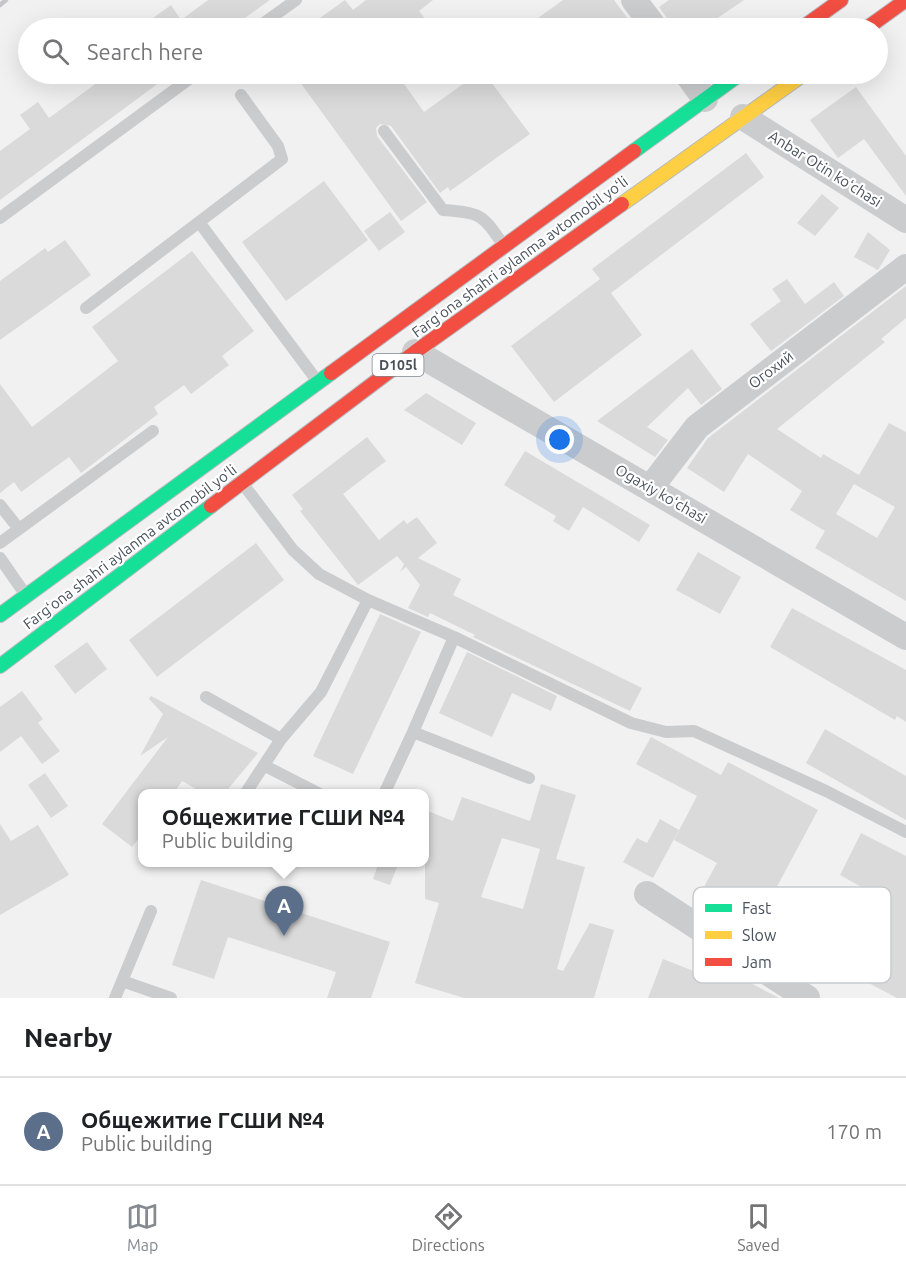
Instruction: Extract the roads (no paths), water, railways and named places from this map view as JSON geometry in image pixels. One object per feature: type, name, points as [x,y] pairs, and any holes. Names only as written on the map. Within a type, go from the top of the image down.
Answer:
[{"type":"highway","points":[[816,18],[841,0]]},
{"type":"highway","points":[[881,18],[906,0]]},
{"type":"highway","name":"Fargʻona shahri aylanma avtomobil yoʻli","points":[[0,615],[726,84]]},
{"type":"highway","name":"Fargʻona shahri aylanma avtomobil yoʻli","points":[[0,666],[415,352],[790,84]]},
{"type":"street","points":[[634,0],[648,18]]},
{"type":"street","points":[[694,84],[705,99]]},
{"type":"street","name":"Anbar Otin koʻchasi","points":[[743,117],[906,220]]},
{"type":"street","name":"Огохий","points":[[651,488],[697,427],[906,267]]},
{"type":"street","name":"Ogaxiy koʻchasi","points":[[415,352],[906,637]]},
{"type":"street","points":[[647,894],[693,924]]},
{"type":"street","points":[[784,983],[807,998]]},
{"type":"lane","points":[[271,18],[296,0]]},
{"type":"lane","points":[[0,218],[182,84]]},
{"type":"lane","points":[[86,308],[282,159],[278,146],[241,95]]},
{"type":"lane","points":[[384,131],[443,210],[472,212],[486,221],[504,246]]},
{"type":"lane","points":[[199,222],[318,382]]},
{"type":"lane","points":[[0,543],[153,431]]},
{"type":"lane","points":[[243,483],[293,550],[319,574],[368,600],[454,637],[631,723],[666,732],[694,731],[826,791],[906,832]]},
{"type":"lane","points":[[0,505],[19,529]]},
{"type":"lane","points":[[0,558],[26,595]]},
{"type":"lane","points":[[249,789],[281,739],[321,692],[368,600]]},
{"type":"lane","points":[[386,789],[454,637]]},
{"type":"lane","points":[[206,698],[281,739]]},
{"type":"lane","points":[[413,732],[529,778]]},
{"type":"lane","points":[[265,766],[310,789]]},
{"type":"lane","points":[[115,998],[151,911]]},
{"type":"lane","points":[[122,981],[171,998]]},
{"type":"railway","points":[[0,5],[6,0]]},
{"type":"place","name":"Общежитие ГСШИ №4","points":[[284,936]]}]
